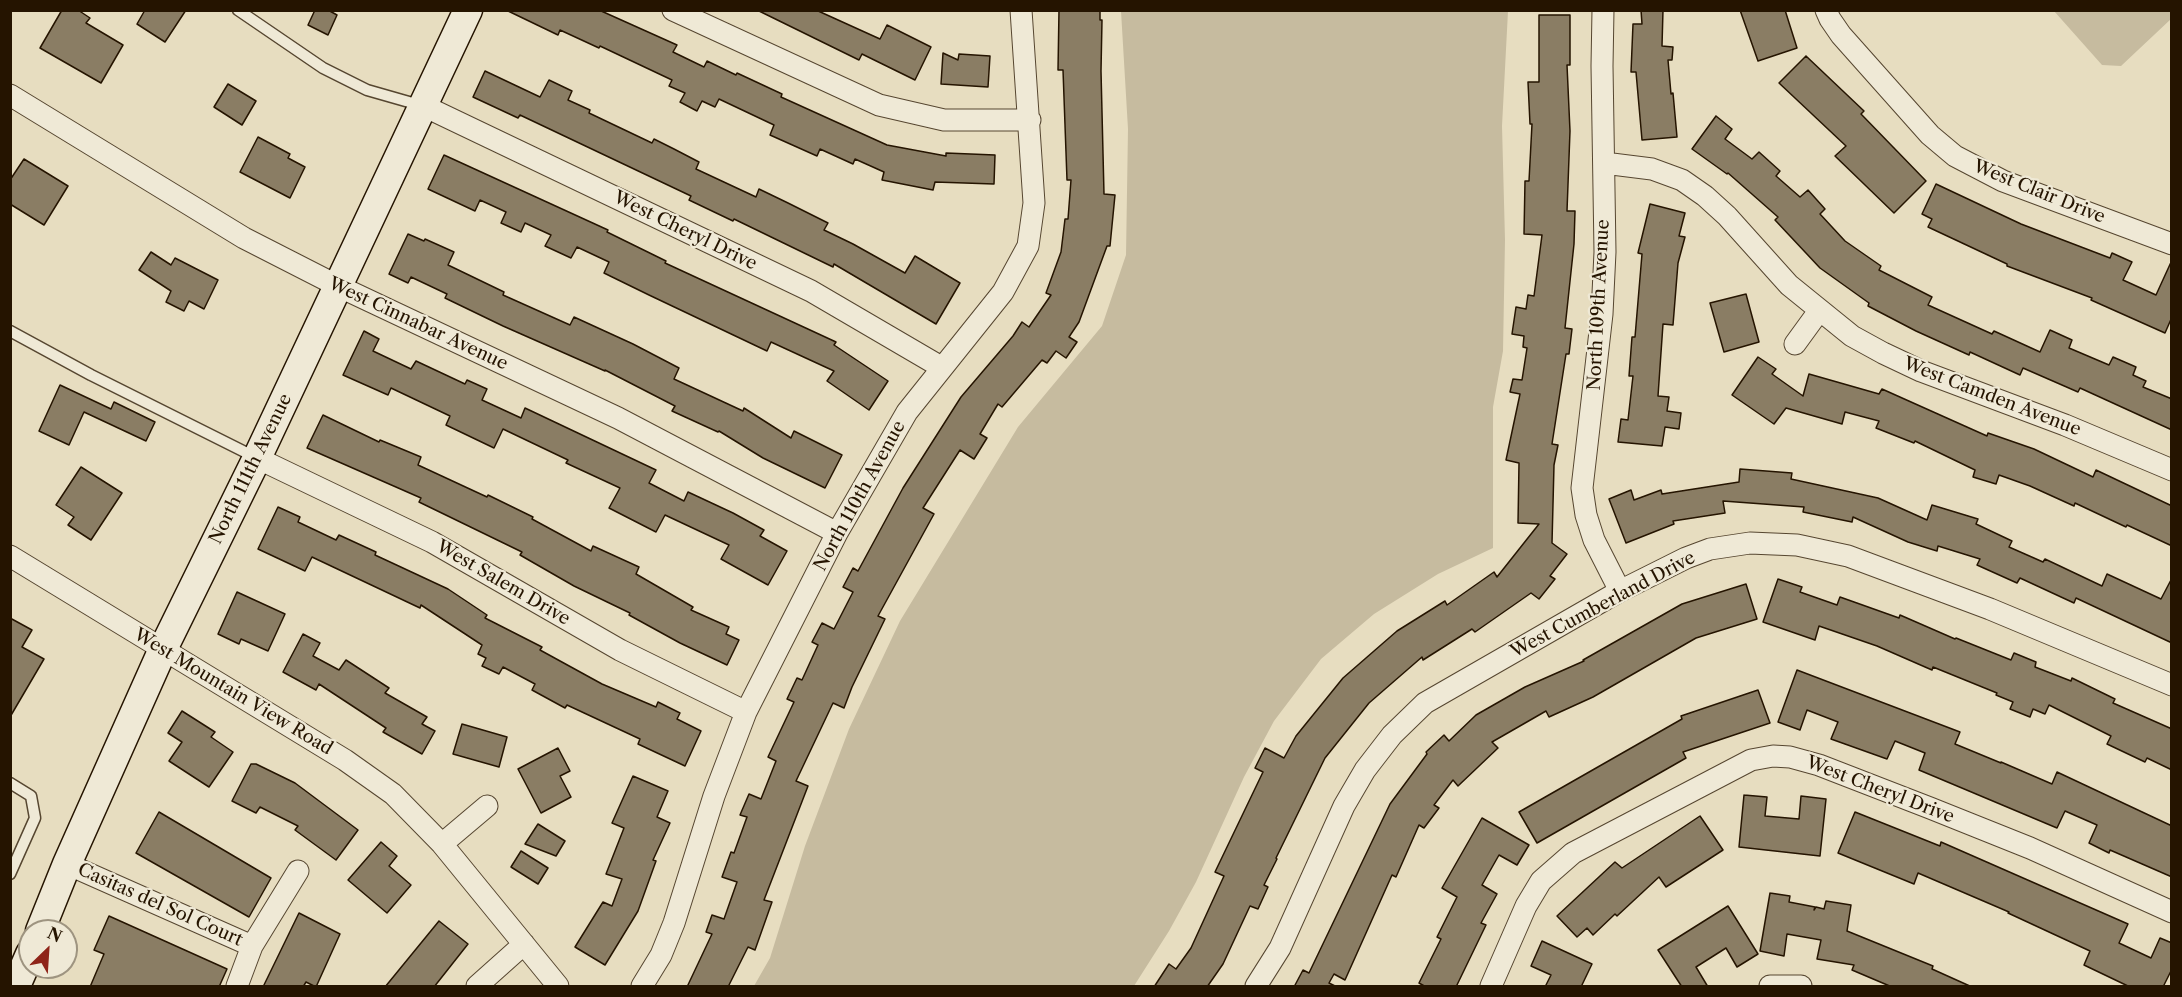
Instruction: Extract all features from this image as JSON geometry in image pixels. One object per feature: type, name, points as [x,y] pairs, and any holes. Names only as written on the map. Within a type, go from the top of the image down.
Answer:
[{"type":"street","name":"North 111th Avenue","points":[[45,919],[163,649],[257,458],[468,10]]},
{"type":"street","points":[[673,10],[879,105],[944,120],[1030,120]]},
{"type":"street","name":"North 110th Avenue","points":[[642,987],[661,955],[674,923],[714,796],[746,712],[837,533],[907,412],[1003,292],[1028,246],[1034,203],[1021,10]]},
{"type":"street","name":"North 109th Avenue","points":[[1604,10],[1602,66],[1605,252],[1602,314],[1582,488],[1586,515],[1594,540],[1620,591]]},
{"type":"street","name":"West Clair Drive","points":[[1826,10],[1841,35],[1930,135],[1955,156],[2003,181],[2172,244]]},
{"type":"street","name":"West Cinnabar Avenue","points":[[10,95],[244,238],[338,286],[618,418],[837,533]]},
{"type":"street","name":"West Cheryl Drive","points":[[424,106],[811,291],[941,367]]},
{"type":"street","name":"West Camden Avenue","points":[[1604,163],[1652,169],[1682,180],[1706,196],[1789,285],[1852,336],[1921,371],[2066,425],[2172,470]]},
{"type":"street","points":[[1796,344],[1820,311]]},
{"type":"street","name":"West Salem Drive","points":[[257,458],[432,542],[620,650],[746,712]]},
{"type":"street","name":"West Cumberland Drive","points":[[1256,987],[1280,948],[1344,806],[1365,770],[1392,735],[1425,703],[1620,591],[1686,558],[1710,549],[1749,543],[1797,545],[1848,556],[1990,609],[2172,685]]},
{"type":"street","name":"West Mountain View Road","points":[[10,556],[365,774],[393,794],[442,844],[558,987]]},
{"type":"street","name":"West Cheryl Drive","points":[[1491,987],[1541,880],[1574,853],[1751,760],[1773,756],[1790,757],[1819,765],[1930,808],[2030,848],[2172,912]]},
{"type":"street","points":[[442,844],[487,806]]},
{"type":"street","name":"Casitas del Sol Court","points":[[68,864],[252,946]]},
{"type":"street","points":[[237,987],[252,946],[298,871]]},
{"type":"street","points":[[477,987],[524,944]]},
{"type":"street","points":[[1770,987],[1802,987]]},
{"type":"lane","points":[[238,10],[332,72],[367,90],[424,106]]},
{"type":"lane","points":[[10,331],[91,375],[257,458]]},
{"type":"lane","points":[[10,783],[31,796],[34,818],[10,874]]},
{"type":"shaded area","points":[[1121,11],[1508,11],[1502,126],[1505,240],[1503,351],[1493,407],[1493,548],[1438,574],[1374,614],[1321,659],[1274,721],[1244,777],[1196,882],[1169,931],[1134,986],[754,986],[770,958],[805,846],[849,729],[900,621],[1018,427],[1102,326],[1126,255],[1128,129]]},
{"type":"shaded area","points":[[2054,11],[2171,11],[2171,19],[2121,66],[2102,65]]},
{"type":"building","points":[[62,10],[78,10],[90,18],[86,23],[123,45],[101,83],[40,48]]},
{"type":"building","points":[[145,10],[186,10],[165,42],[137,24]]},
{"type":"building","points":[[315,10],[328,10],[337,15],[328,35],[308,25]]},
{"type":"building","points":[[506,10],[599,10],[677,45],[673,52],[704,67],[707,61],[736,75],[737,73],[782,94],[781,97],[887,145],[946,156],[946,153],[995,155],[994,184],[935,182],[933,190],[882,180],[884,172],[855,159],[853,164],[820,149],[817,156],[770,135],[774,125],[719,99],[715,107],[702,101],[697,111],[680,102],[685,93],[669,86],[672,80],[600,46],[599,48],[560,30],[558,35]]},
{"type":"building","points":[[757,10],[816,10],[880,39],[887,25],[931,47],[915,80],[862,54],[859,60]]},
{"type":"building","points":[[1059,10],[1100,10],[1104,194],[1115,195],[1110,246],[1107,246],[1079,322],[1069,337],[1077,342],[1066,358],[1056,351],[1047,363],[1042,360],[1002,407],[998,404],[980,434],[987,438],[974,459],[960,450],[923,508],[934,514],[878,616],[885,619],[844,708],[833,703],[796,781],[808,786],[764,900],[772,902],[755,950],[748,947],[728,987],[687,987],[712,934],[706,932],[712,915],[724,919],[737,882],[722,877],[731,852],[734,853],[747,817],[740,815],[749,794],[761,799],[776,761],[768,757],[794,702],[787,699],[797,678],[802,680],[818,645],[812,642],[822,623],[834,629],[853,592],[843,587],[853,568],[858,571],[903,488],[961,397],[1013,336],[1022,322],[1029,327],[1051,295],[1046,293],[1061,252],[1065,219],[1068,219],[1071,180],[1067,180],[1063,70],[1058,70]]},
{"type":"building","points":[[1641,10],[1663,10],[1662,46],[1673,47],[1672,60],[1668,60],[1677,137],[1642,140],[1636,72],[1631,72],[1633,24],[1642,24]]},
{"type":"building","points":[[1740,10],[1785,10],[1797,48],[1758,61]]},
{"type":"building","points":[[1539,15],[1570,15],[1570,65],[1567,65],[1570,131],[1567,211],[1575,211],[1574,244],[1565,328],[1572,329],[1552,444],[1558,445],[1554,465],[1552,543],[1567,554],[1550,576],[1555,579],[1539,599],[1531,593],[1475,632],[1472,629],[1423,660],[1422,657],[1369,703],[1325,758],[1264,885],[1268,887],[1258,909],[1250,906],[1223,964],[1207,987],[1154,987],[1169,964],[1176,969],[1191,948],[1224,876],[1215,872],[1263,772],[1255,768],[1265,748],[1284,758],[1296,736],[1343,678],[1397,631],[1445,601],[1447,605],[1494,572],[1497,577],[1539,524],[1518,523],[1519,463],[1506,460],[1520,394],[1510,392],[1513,379],[1522,380],[1527,348],[1523,347],[1524,336],[1512,334],[1516,307],[1526,309],[1528,295],[1534,296],[1542,235],[1524,234],[1525,181],[1529,181],[1532,124],[1530,124],[1528,82],[1539,82]]},
{"type":"building","points":[[943,53],[958,60],[959,54],[990,56],[988,87],[941,84]]},
{"type":"building","points":[[1806,56],[1864,111],[1861,114],[1926,181],[1894,213],[1835,156],[1846,146],[1779,83]]},
{"type":"building","points":[[485,71],[540,97],[549,80],[572,91],[568,100],[590,110],[589,113],[652,143],[654,139],[674,149],[699,162],[696,169],[756,197],[759,189],[828,223],[824,230],[905,273],[915,256],[960,283],[936,324],[834,264],[833,267],[734,219],[733,221],[689,200],[691,196],[520,115],[518,118],[473,97]]},
{"type":"building","points":[[228,84],[256,101],[242,125],[214,107]]},
{"type":"building","points":[[1716,116],[1732,129],[1725,139],[1752,159],[1759,152],[1780,171],[1776,176],[1800,197],[1808,190],[1825,209],[1820,214],[1845,241],[1881,266],[1879,270],[1932,297],[1928,305],[1992,334],[1994,331],[2040,352],[2050,330],[2072,340],[2069,348],[2109,365],[2113,357],[2136,367],[2133,375],[2146,381],[2143,387],[2172,399],[2172,430],[2080,388],[2078,392],[2023,368],[2020,375],[1970,352],[1969,355],[1868,306],[1869,303],[1820,268],[1775,220],[1778,217],[1728,173],[1692,149]]},
{"type":"building","points":[[258,137],[290,154],[288,158],[305,167],[290,198],[240,172]]},
{"type":"building","points":[[444,155],[608,230],[607,232],[666,261],[665,263],[836,342],[834,345],[888,381],[869,410],[827,381],[834,371],[771,342],[767,351],[649,295],[604,273],[609,262],[577,247],[571,258],[545,246],[551,235],[525,223],[521,232],[501,223],[506,212],[480,200],[475,211],[428,189]]},
{"type":"building","points":[[24,159],[68,186],[44,225],[10,204],[10,180]]},
{"type":"building","points":[[1936,184],[2021,224],[2110,258],[2112,253],[2132,262],[2123,280],[2156,295],[2172,260],[2172,317],[2165,333],[2091,300],[2092,298],[2007,266],[1928,227],[1932,219],[1922,214]]},
{"type":"building","points":[[1650,204],[1685,213],[1679,236],[1685,237],[1678,263],[1673,325],[1663,324],[1658,396],[1669,397],[1667,411],[1681,413],[1679,429],[1665,427],[1662,446],[1618,442],[1621,419],[1628,420],[1633,376],[1629,376],[1632,337],[1635,337],[1642,254],[1638,253]]},
{"type":"building","points":[[408,234],[454,252],[448,265],[504,292],[503,295],[570,325],[574,317],[633,344],[679,368],[674,379],[743,411],[744,408],[791,438],[794,431],[842,455],[825,488],[763,458],[719,431],[672,411],[675,406],[605,370],[503,326],[445,298],[447,294],[411,277],[408,283],[389,274]]},
{"type":"building","points":[[151,252],[171,265],[175,258],[218,280],[204,309],[189,301],[184,311],[166,302],[171,291],[139,270]]},
{"type":"building","points":[[1746,294],[1759,342],[1724,352],[1710,303]]},
{"type":"building","points":[[364,331],[379,339],[373,351],[411,369],[416,361],[465,384],[467,380],[487,389],[482,400],[521,418],[525,408],[656,470],[649,483],[684,501],[688,492],[764,530],[760,536],[787,551],[768,585],[721,559],[729,545],[665,515],[656,532],[609,508],[620,488],[566,463],[568,460],[503,429],[494,448],[446,425],[450,416],[391,388],[388,395],[343,375]]},
{"type":"building","points":[[1758,357],[1776,369],[1772,374],[1803,396],[1809,374],[1879,394],[1882,389],[1987,436],[1988,433],[2034,449],[2093,477],[2096,470],[2172,506],[2172,546],[2075,503],[2074,506],[1999,475],[1996,484],[1973,477],[1975,470],[1915,441],[1914,443],[1876,428],[1879,421],[1845,412],[1842,424],[1786,408],[1774,424],[1732,395]]},
{"type":"building","points":[[60,385],[111,409],[114,402],[155,422],[146,441],[84,412],[69,445],[39,431]]},
{"type":"building","points":[[323,415],[379,442],[380,440],[421,457],[418,465],[533,517],[532,519],[591,551],[593,546],[639,567],[636,574],[693,607],[691,610],[729,627],[726,634],[739,640],[727,665],[680,643],[629,615],[630,613],[574,586],[520,555],[522,552],[419,502],[421,498],[307,448]]},
{"type":"building","points":[[81,467],[122,493],[91,540],[68,525],[74,517],[56,505]]},
{"type":"building","points":[[1740,469],[1792,473],[1791,479],[1878,498],[1927,520],[1932,505],[1978,519],[1976,524],[2012,541],[2009,547],[2043,562],[2045,559],[2102,586],[2107,574],[2161,599],[2172,578],[2172,643],[2076,598],[2074,603],[2020,578],[2017,583],[1977,565],[1980,559],[1938,546],[1937,551],[1908,542],[1853,517],[1852,522],[1803,512],[1804,507],[1723,501],[1725,513],[1673,521],[1674,524],[1626,543],[1609,499],[1631,490],[1634,500],[1661,490],[1662,494],[1739,482]]},
{"type":"building","points":[[278,507],[300,517],[298,522],[336,540],[339,535],[376,552],[375,555],[448,589],[487,615],[485,618],[542,647],[540,650],[602,684],[656,707],[658,702],[680,713],[677,719],[701,731],[685,766],[638,744],[640,739],[567,705],[565,708],[532,690],[535,684],[503,667],[499,674],[482,666],[486,658],[478,654],[482,645],[421,605],[420,608],[312,557],[305,571],[258,549]]},
{"type":"building","points":[[1778,579],[1802,587],[1800,592],[1837,605],[1840,597],[1899,618],[1900,615],[2011,660],[2014,653],[2036,662],[2035,667],[2071,681],[2072,678],[2115,699],[2113,703],[2172,729],[2172,770],[2147,758],[2145,762],[2107,744],[2111,736],[2049,705],[2045,714],[2033,709],[2030,717],[2010,709],[2013,702],[1996,695],[1997,693],[1933,667],[1932,670],[1877,646],[1819,626],[1815,640],[1763,622]]},
{"type":"building","points":[[1746,584],[1757,619],[1696,638],[1593,697],[1549,717],[1546,711],[1492,742],[1498,748],[1458,786],[1453,780],[1434,805],[1439,808],[1424,828],[1419,825],[1396,877],[1392,875],[1345,980],[1334,974],[1329,983],[1337,987],[1294,987],[1303,970],[1309,973],[1390,804],[1427,754],[1426,752],[1444,735],[1449,741],[1476,715],[1525,687],[1584,661],[1682,604]]},
{"type":"building","points":[[237,592],[285,614],[268,651],[241,639],[239,644],[218,634]]},
{"type":"building","points":[[10,618],[32,630],[22,647],[44,659],[10,717]]},
{"type":"building","points":[[303,634],[320,643],[313,656],[339,670],[346,660],[389,688],[385,693],[427,717],[422,724],[435,731],[422,754],[383,732],[386,728],[319,684],[316,690],[283,672]]},
{"type":"building","points":[[1797,670],[1960,732],[1955,744],[2052,784],[2057,772],[2172,826],[2172,877],[2089,843],[2097,825],[2065,811],[2057,828],[1919,770],[1925,753],[1895,741],[1887,759],[1831,739],[1838,722],[1807,710],[1800,730],[1778,722]]},
{"type":"building","points":[[1758,690],[1770,723],[1683,752],[1686,758],[1537,843],[1519,812],[1682,719],[1681,716]]},
{"type":"building","points":[[182,711],[215,732],[211,737],[233,752],[209,787],[169,761],[182,742],[168,733]]},
{"type":"building","points":[[462,724],[507,737],[499,767],[453,754]]},
{"type":"building","points":[[558,748],[570,771],[560,776],[571,797],[541,813],[518,769]]},
{"type":"building","points":[[251,764],[256,764],[295,783],[358,830],[336,860],[295,830],[298,826],[260,807],[256,813],[232,801]]},
{"type":"building","points":[[633,776],[668,791],[657,817],[670,823],[653,860],[656,861],[638,911],[605,965],[575,947],[603,902],[612,906],[622,879],[606,874],[624,828],[612,823]]},
{"type":"building","points":[[1744,795],[1767,797],[1765,816],[1799,819],[1801,796],[1826,799],[1820,856],[1739,847]]},
{"type":"building","points":[[159,812],[271,878],[249,917],[136,853]]},
{"type":"building","points":[[1855,812],[1940,846],[1941,842],[2128,924],[2119,943],[2151,958],[2160,938],[2172,943],[2172,969],[2163,987],[2130,987],[2084,965],[2090,951],[2009,912],[1918,873],[1914,884],[1838,853]]},
{"type":"building","points":[[1700,816],[1723,850],[1666,887],[1659,877],[1593,935],[1587,928],[1577,937],[1557,916],[1615,862],[1622,868]]},
{"type":"building","points":[[1482,818],[1529,845],[1517,865],[1499,855],[1482,885],[1497,894],[1481,923],[1486,925],[1456,987],[1426,987],[1419,983],[1441,939],[1437,937],[1457,897],[1442,888]]},
{"type":"building","points":[[538,824],[565,841],[556,856],[525,844]]},
{"type":"building","points":[[381,842],[397,856],[389,866],[411,885],[387,913],[348,880]]},
{"type":"building","points":[[521,851],[548,868],[538,884],[511,867]]},
{"type":"building","points":[[1770,893],[1790,896],[1789,902],[1815,907],[1814,910],[1816,907],[1824,909],[1826,901],[1851,905],[1847,931],[1933,966],[1932,969],[1972,987],[1892,987],[1852,970],[1854,965],[1817,959],[1821,940],[1787,934],[1784,956],[1760,951]]},
{"type":"building","points":[[1728,906],[1758,954],[1737,967],[1726,948],[1696,967],[1708,987],[1682,987],[1658,950]]},
{"type":"building","points":[[299,913],[340,934],[316,987],[306,982],[303,987],[263,987]]},
{"type":"building","points":[[109,916],[227,969],[219,987],[90,987],[104,954],[94,950]]},
{"type":"building","points":[[439,921],[468,944],[434,987],[385,987]]},
{"type":"building","points":[[1542,941],[1592,964],[1581,987],[1545,987],[1551,975],[1531,966]]}]
